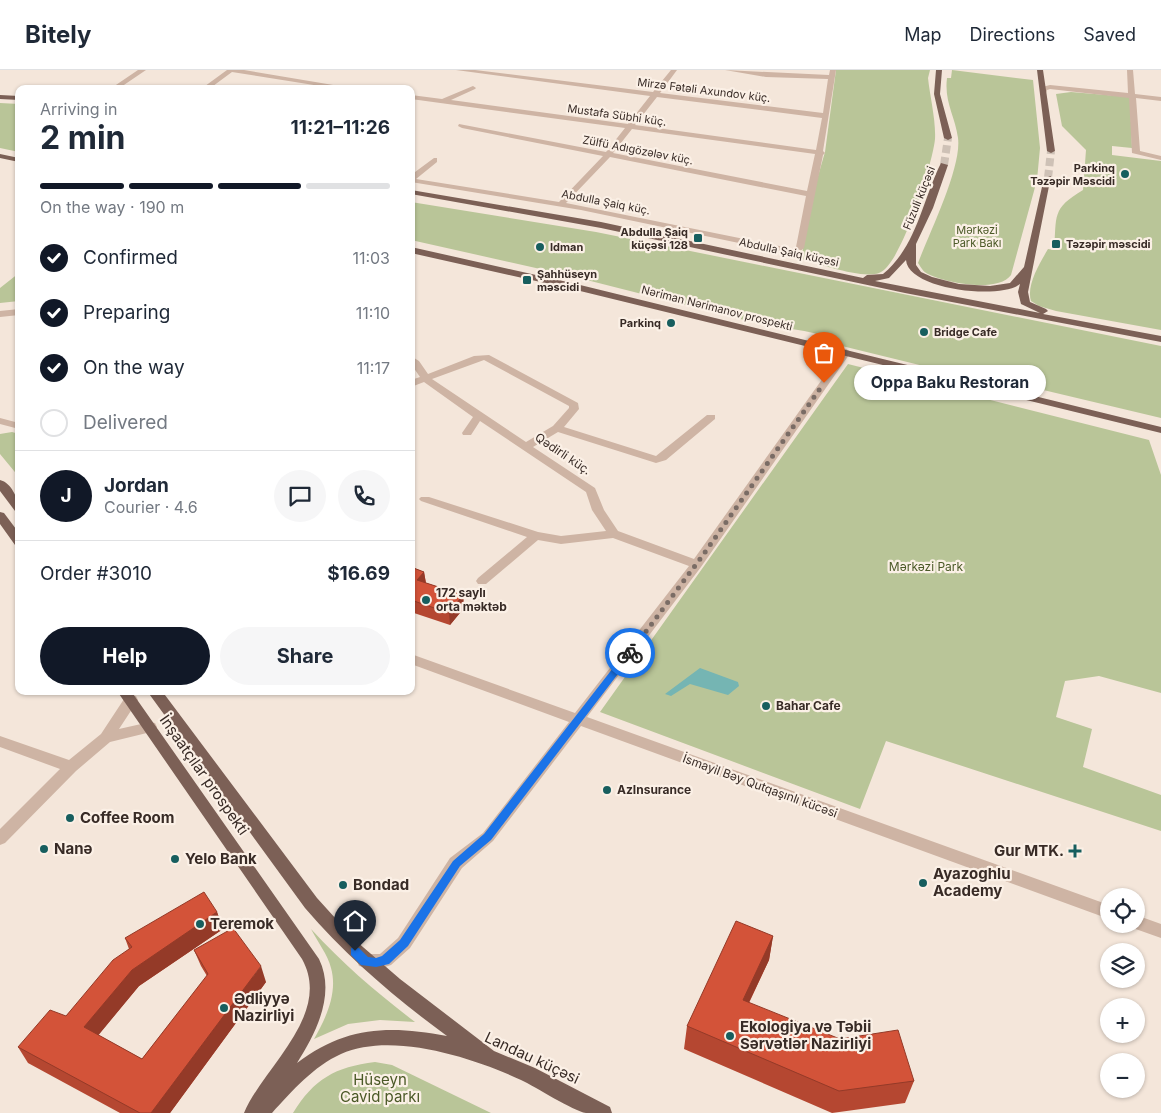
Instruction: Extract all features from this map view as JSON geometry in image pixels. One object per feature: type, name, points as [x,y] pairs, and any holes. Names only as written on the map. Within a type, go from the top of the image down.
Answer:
[{"type":"main road","points":[[939,70],[937,94],[948,138]]},
{"type":"main road","points":[[1040,70],[1051,151]]},
{"type":"main road","points":[[0,97],[15,98]]},
{"type":"main road","points":[[0,156],[15,159]]},
{"type":"main road","name":"Füzuli küçəsi","points":[[914,240],[944,165]]},
{"type":"main road","points":[[1048,178],[1023,292],[1026,304],[1049,313],[1115,330]]},
{"type":"main road","name":"Abdulla Şaiq küçəsi","points":[[415,193],[601,225],[817,271],[1161,340]]},
{"type":"main road","points":[[415,197],[476,204]]},
{"type":"main road","points":[[914,240],[911,263],[917,273],[941,282],[981,289],[1000,289],[1016,284],[1031,257]]},
{"type":"main road","points":[[817,271],[883,278],[894,269],[914,240]]},
{"type":"main road","name":"Nəriman Nərimanov prospekti","points":[[415,250],[846,352],[1161,431]]},
{"type":"main road","points":[[0,483],[15,503]]},
{"type":"main road","points":[[0,516],[15,537]]},
{"type":"main road","name":"İnşaatçılar prospekti","points":[[157,695],[311,903],[334,931],[365,961],[411,1000],[487,1055]]},
{"type":"main road","name":"İnşaatçılar prospekti","points":[[127,696],[308,954],[316,971],[318,983],[312,1016],[301,1039],[253,1113]]},
{"type":"main road","name":"Landau küçəsi","points":[[260,1113],[290,1080],[333,1049],[352,1042],[373,1038],[416,1038],[487,1055],[603,1113]]},
{"type":"street","points":[[119,85],[143,70]]},
{"type":"street","points":[[210,85],[231,70],[328,85]]},
{"type":"street","name":"Mirzə Fətəli Axundov küç.","points":[[459,70],[828,116]]},
{"type":"street","points":[[505,76],[514,70]]},
{"type":"street","points":[[561,204],[606,156],[674,70]]},
{"type":"street","points":[[728,70],[766,75],[833,74],[821,153],[810,194]]},
{"type":"street","points":[[1130,70],[1136,152],[1140,155],[1161,158]]},
{"type":"street","points":[[1043,95],[1044,88],[1048,86],[1161,98]]},
{"type":"street","points":[[442,102],[473,88]]},
{"type":"street","name":"Mustafa Sübhi küç.","points":[[415,98],[821,153]]},
{"type":"street","name":"Zülfü Adıgözələv küç.","points":[[462,126],[606,156],[810,194]]},
{"type":"street","points":[[415,177],[434,160]]},
{"type":"street","name":"Abdulla Şaiq küç.","points":[[415,181],[561,204],[796,252],[800,248],[810,194]]},
{"type":"street","points":[[0,314],[15,312]]},
{"type":"street","points":[[365,961],[376,962],[385,960],[404,943],[456,864],[468,852],[482,844],[697,564],[846,352]]},
{"type":"street","points":[[415,383],[477,358],[486,358],[574,405],[574,409],[557,428],[526,446]]},
{"type":"street","name":"Qədirli küç.","points":[[415,362],[422,368],[426,379],[591,490],[598,510],[614,534]]},
{"type":"street","points":[[467,433],[479,416]]},
{"type":"street","points":[[557,428],[656,460],[662,458],[711,418]]},
{"type":"street","points":[[0,421],[15,426]]},
{"type":"street","points":[[0,429],[15,427]]},
{"type":"street","points":[[425,499],[536,536],[561,540],[614,534],[697,564]]},
{"type":"street","points":[[482,581],[536,536]]},
{"type":"street","name":"İsmayil Bəy Qutqaşınlı kücəsi","points":[[415,660],[1100,909]]},
{"type":"street","points":[[0,839],[72,768],[106,738],[127,696]]},
{"type":"street","points":[[106,738],[150,727]]},
{"type":"street","points":[[0,741],[72,768]]},
{"type":"street","points":[[1145,925],[1161,931]]},
{"type":"green space","points":[[836,70],[930,70],[928,78],[935,132],[933,151],[922,190],[906,234],[888,266],[879,273],[851,273],[801,259],[814,190],[825,152]]},
{"type":"green space","name":"Mərkəzi Park Bakı","points":[[952,70],[1033,80],[1040,148],[1037,180],[1011,275],[995,284],[971,285],[936,277],[926,273],[918,263],[950,183],[958,151],[957,130],[948,102],[946,87],[947,78],[951,78]]},
{"type":"green space","points":[[1071,92],[1130,97],[1132,148],[1112,146],[1112,155],[1161,161],[1161,330],[1056,311],[1039,306],[1031,301],[1030,288],[1035,274],[1048,249],[1054,250],[1058,214],[1065,203],[1083,190],[1086,150],[1062,126],[1056,94]]},
{"type":"green space","points":[[0,103],[15,104],[15,151],[0,148]]},
{"type":"green space","points":[[415,203],[596,232],[1161,346],[1161,418],[1014,383],[993,383],[842,346],[818,334],[772,327],[567,275],[415,241]]},
{"type":"green space","points":[[15,276],[15,301],[0,303],[0,288]]},
{"type":"green space","name":"Mərkəzi Park","points":[[848,364],[1149,440],[1161,475],[1161,693],[1099,676],[1065,681],[1056,717],[1092,729],[1083,767],[1161,795],[1161,831],[886,741],[860,809],[600,712]]},
{"type":"green space","points":[[15,433],[15,472],[0,454],[0,434]]},
{"type":"green space","points":[[311,929],[361,978],[415,1022],[380,1020],[348,1024],[314,1039],[330,1005],[333,977],[327,958]]},
{"type":"green space","name":"Hüseyn Cavid parkı","points":[[375,1062],[392,1065],[491,1113],[293,1113],[309,1091],[327,1077],[348,1067]]},
{"type":"water","points":[[700,668],[738,682],[739,686],[728,695],[690,684],[671,696],[665,694]]},
{"type":"building","points":[[415,569],[424,572],[417,580],[463,595],[449,613],[415,601]]},
{"type":"building","points":[[204,892],[217,912],[132,970],[84,1027],[142,1059],[208,974],[194,950],[233,928],[261,966],[151,1113],[140,1113],[18,1047],[50,1010],[66,1016],[113,960],[132,947],[125,938]]},
{"type":"building","points":[[736,921],[773,936],[743,1000],[840,1039],[898,1030],[914,1081],[839,1091],[687,1026]]},
{"type":"tunnel","points":[[944,165],[948,138]]},
{"type":"tunnel","points":[[1048,178],[1051,151]]},
{"type":"way so far","points":[[630,653],[686,579],[824,383]]},
{"type":"place","name":"Parkinq Təzəpir Məscidi","points":[[1125,174]]},
{"type":"place","name":"Abdulla Şaiq küçəsi 128","points":[[698,238]]},
{"type":"place","name":"Təzəpir məscidi","points":[[1056,244]]},
{"type":"place","name":"Idman","points":[[540,247]]},
{"type":"place","name":"Şahhüseyn məscidi","points":[[527,280]]},
{"type":"place","name":"Parkinq","points":[[671,323]]},
{"type":"place","name":"Bridge Cafe","points":[[924,332]]},
{"type":"place","name":"Oppa Baku Restoran","points":[[824,383]]},
{"type":"place","name":"172 saylı orta məktəb","points":[[426,600]]},
{"type":"place","name":"Bahar Cafe","points":[[766,706]]},
{"type":"place","name":"AzInsurance","points":[[607,790]]},
{"type":"place","name":"Coffee Room","points":[[70,818]]},
{"type":"place","name":"Nanə","points":[[44,849]]},
{"type":"place","name":"Gur MTK.","points":[[1075,851]]},
{"type":"place","name":"Yelo Bank","points":[[175,859]]},
{"type":"place","name":"Ayazoghlu Academy","points":[[923,883]]},
{"type":"place","name":"Bondad","points":[[343,885]]},
{"type":"place","name":"Teremok","points":[[200,924]]},
{"type":"place","name":"Ədliyyə Nazirliyi","points":[[224,1008]]},
{"type":"place","name":"Ekologiya və Təbii Sərvətlər Nazirliyi","points":[[730,1036]]},
{"type":"route","points":[[355,951],[365,961],[376,962],[385,960],[404,943],[456,864],[488,837],[630,653]]}]
